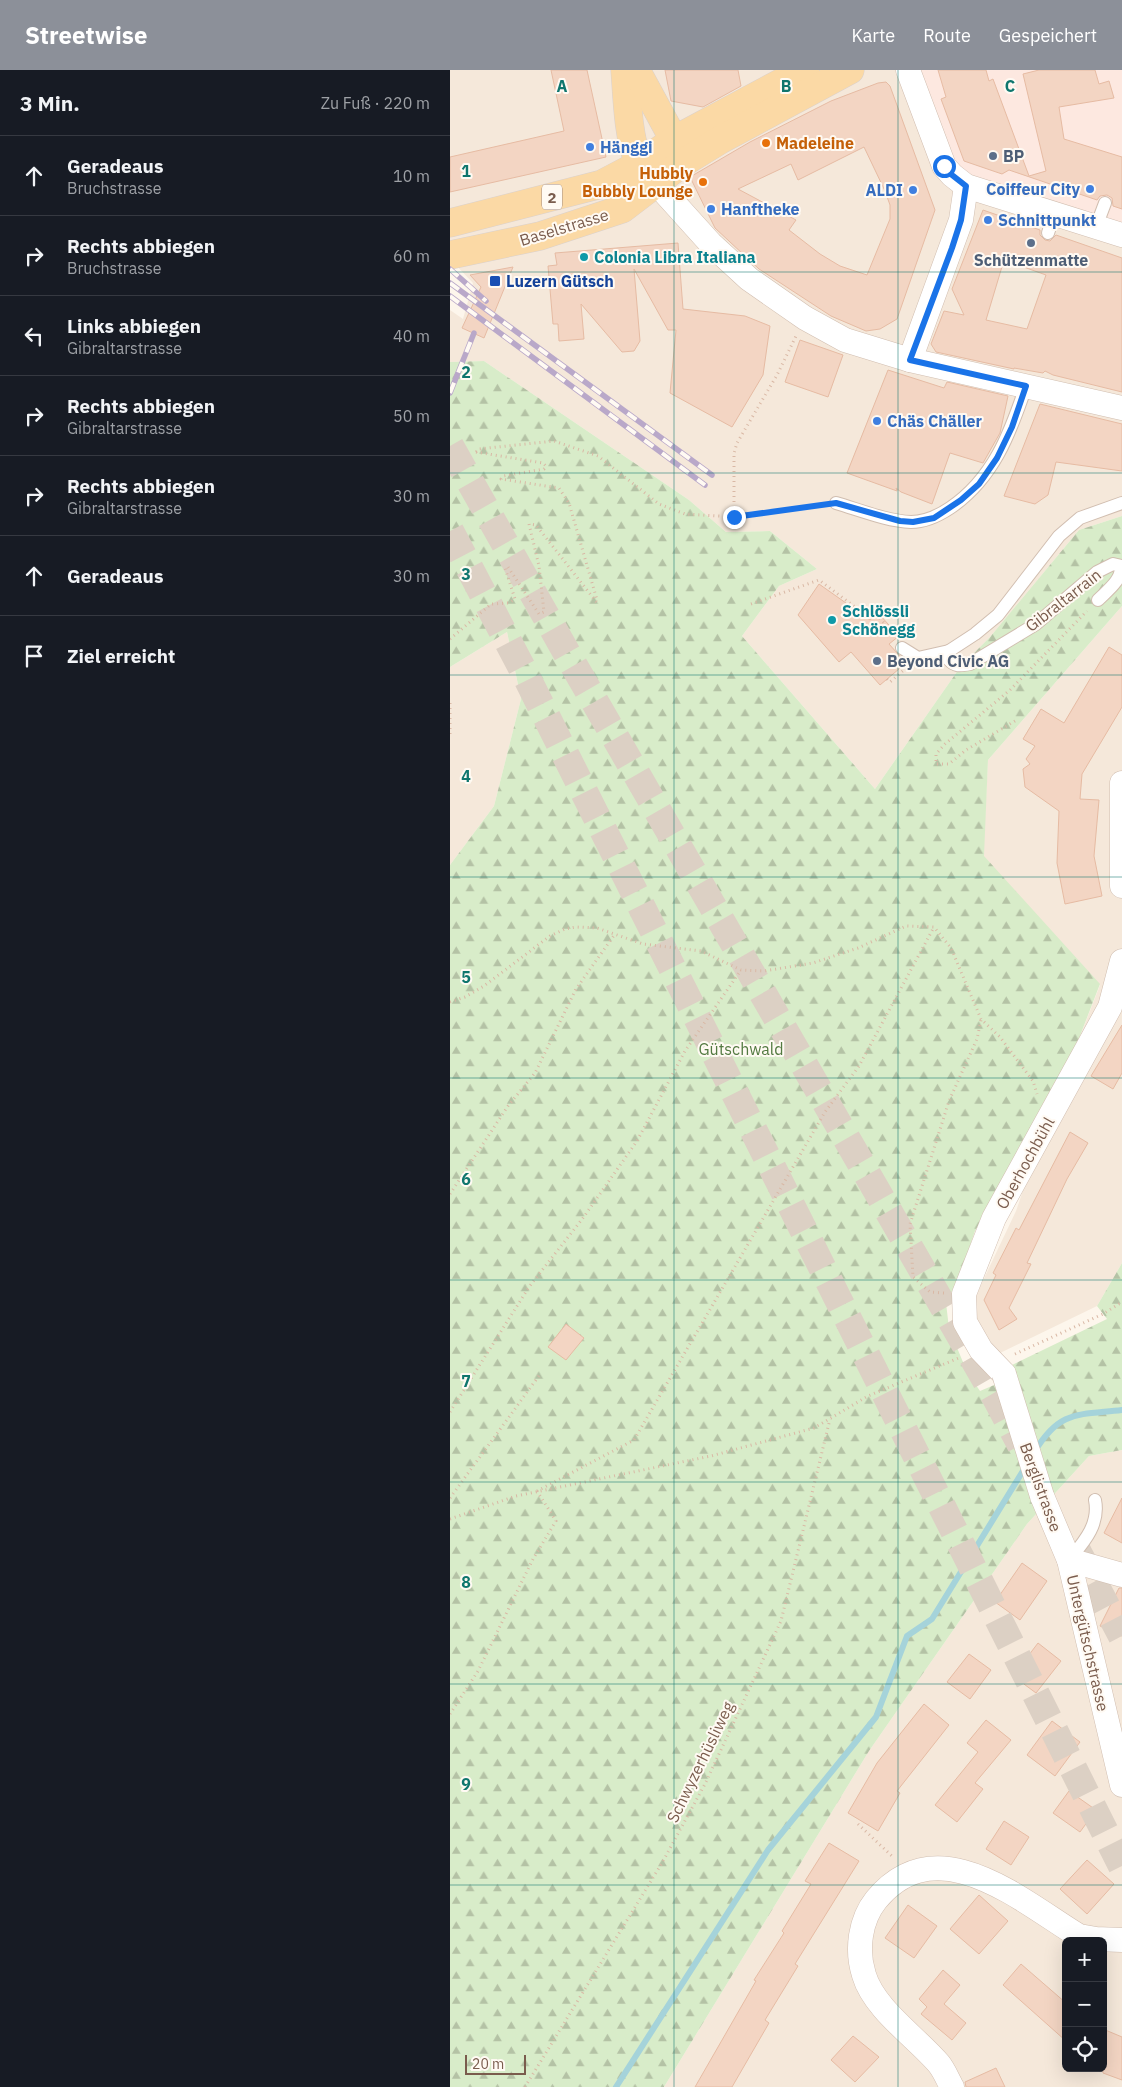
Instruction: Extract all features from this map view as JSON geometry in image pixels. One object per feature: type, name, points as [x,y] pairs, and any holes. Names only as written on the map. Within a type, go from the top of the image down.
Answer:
[{"type":"main road","points":[[625,70],[628,112],[648,173]]},
{"type":"main road","points":[[636,70],[674,140]]},
{"type":"main road","name":"Baselstrasse","points":[[450,255],[540,236],[622,209],[674,140],[802,76],[850,70]]},
{"type":"main road","name":"Baselstrasse","points":[[450,223],[648,173],[720,140],[802,76]]},
{"type":"street","points":[[908,70],[944,166],[966,186],[1051,224],[1096,227],[1122,235]]},
{"type":"street","points":[[648,173],[711,244],[743,273],[805,318],[845,340],[910,360],[1122,408]]},
{"type":"street","points":[[910,360],[961,220],[966,186]]},
{"type":"street","points":[[1122,782],[1122,886]]},
{"type":"street","name":"Oberhochbühl","points":[[993,1363],[965,1322],[964,1294],[994,1218],[1110,1007],[1122,961]]},
{"type":"street","name":"Berglistrasse","points":[[993,1363],[1042,1496],[1069,1560]]},
{"type":"street","points":[[1069,1560],[1122,1575]]},
{"type":"street","name":"Untergütschstrasse","points":[[1069,1560],[1122,1785]]},
{"type":"street","points":[[952,2087],[940,2065],[878,2001],[864,1975],[860,1954],[862,1930],[870,1908],[882,1893],[897,1881],[916,1871],[939,1867],[956,1868],[985,1878],[1079,1936],[1122,1940]]},
{"type":"lane","points":[[1096,227],[1105,203]]},
{"type":"lane","points":[[836,503],[900,521],[913,522],[934,518],[961,500],[979,484],[997,458],[1012,427],[1026,386]]},
{"type":"lane","name":"Gibraltarrain","points":[[1098,600],[1118,579],[1122,573],[1121,566],[1113,564],[1098,572],[1036,624],[970,664],[961,666],[953,664],[948,659],[949,651],[975,634],[998,615],[1059,536],[1080,518],[1122,502]]},
{"type":"lane","points":[[902,648],[918,658],[949,651]]},
{"type":"lane","points":[[1069,1560],[1086,1539],[1093,1526],[1096,1515],[1095,1500]]},
{"type":"path","points":[[734,517],[734,453],[737,443],[777,375],[799,331]]},
{"type":"path","points":[[450,639],[491,604],[509,603],[515,599],[505,568],[508,566],[539,614],[544,612],[538,566],[529,524],[536,525],[598,604],[569,503],[559,488],[501,479],[503,476],[544,469],[546,466],[543,463],[476,452],[479,449],[554,441],[598,456],[659,504],[685,514],[734,517],[836,503]]},
{"type":"path","points":[[751,604],[819,580],[859,610],[876,614],[898,638],[902,648]]},
{"type":"path","name":"Gibraltarrain","points":[[1015,720],[966,750],[949,764],[936,764],[936,754],[945,744],[1010,690],[1098,600]]},
{"type":"path","points":[[887,679],[890,682],[918,658]]},
{"type":"path","points":[[450,703],[450,734]]},
{"type":"path","points":[[450,1002],[465,998],[484,986],[550,936],[565,929],[597,928],[643,944],[701,951],[741,970],[764,971],[813,963],[858,948],[906,926],[934,927],[952,948],[981,1019],[1000,1037],[1033,1081],[1046,1124]]},
{"type":"path","points":[[537,1491],[634,1440],[825,1112],[859,1066],[934,927]]},
{"type":"path","points":[[450,1194],[508,1106],[535,1073],[576,989],[615,934]]},
{"type":"path","points":[[450,1412],[529,1287],[583,1218],[637,1141],[685,1051],[741,970]]},
{"type":"path","points":[[964,1294],[930,1292],[913,1277],[910,1224],[949,1101],[977,1039],[981,1019]]},
{"type":"path","points":[[450,1519],[516,1496],[711,1456],[814,1428],[868,1396],[993,1363],[1103,1314],[1122,1302]]},
{"type":"path","points":[[450,1498],[541,1373]]},
{"type":"path","name":"Schwyzerhüsliweg","points":[[525,2087],[662,1863],[705,1784],[781,1621],[830,1418]]},
{"type":"path","points":[[450,1714],[478,1671],[534,1559],[556,1522],[537,1491]]},
{"type":"path","points":[[858,1824],[897,1861]]},
{"type":"shaded area","points":[[450,70],[918,70],[1122,227],[1122,516],[1079,530],[990,637],[961,666],[875,789],[742,636],[779,586],[817,569],[770,531],[726,532],[689,500],[484,361],[450,362],[450,310],[463,319],[473,283],[450,259]]},
{"type":"shaded area","points":[[918,70],[1122,70],[1122,227],[954,174]]},
{"type":"shaded area","points":[[1122,606],[1122,1263],[1097,1306],[998,1354],[970,1308],[1016,1211],[1046,1124],[1100,985],[983,856],[988,760]]},
{"type":"shaded area","points":[[507,632],[521,699],[494,806],[450,865],[450,667]]},
{"type":"shaded area","points":[[1122,1450],[1122,2087],[664,2087],[869,1751],[1027,1524],[1089,1456]]},
{"type":"green space","name":"Gütschwald","points":[[484,361],[689,500],[726,532],[770,531],[817,569],[779,586],[742,636],[875,789],[961,666],[990,637],[1079,530],[1122,516],[1122,606],[988,760],[984,856],[1100,984],[1046,1124],[1022,1148],[975,1231],[959,1278],[946,1303],[949,1328],[967,1372],[980,1391],[999,1383],[1012,1365],[1107,1319],[1097,1306],[1122,1263],[1122,1450],[1089,1456],[1027,1524],[869,1751],[664,2087],[450,2087],[450,865],[494,806],[521,699],[507,632],[450,667],[450,362]]},
{"type":"building","points":[[551,70],[587,70],[606,157],[450,192],[450,157],[564,131]]},
{"type":"building","points":[[665,70],[738,70],[741,86],[703,107],[671,101]]},
{"type":"building","points":[[938,70],[986,70],[989,81],[993,79],[1029,176],[1046,171],[1023,74],[1039,70],[1095,70],[1099,84],[1109,81],[1114,98],[1059,107],[1064,139],[1122,157],[1122,209],[1113,206],[1112,198],[1107,195],[1100,196],[1097,200],[1009,170],[1002,174],[964,161],[941,99],[946,97]]},
{"type":"building","points":[[886,82],[890,86],[935,210],[897,319],[880,329],[866,331],[831,316],[759,269],[715,228],[690,177],[750,142],[831,101],[878,83]],"holes":[[[864,147],[890,205],[890,219],[867,275],[840,266],[820,254],[789,230],[796,220],[738,189],[791,164],[798,180]]]},
{"type":"building","points":[[983,210],[1040,230],[1040,235],[1045,240],[1050,241],[1056,235],[1122,258],[1122,392],[1053,375],[1045,371],[1043,373],[1014,369],[936,352],[931,344],[944,311],[964,315],[952,289]],"holes":[[[1004,260],[1046,275],[1027,329],[986,320]]]},
{"type":"building","points":[[678,243],[683,309],[745,316],[770,326],[763,375],[732,427],[670,393],[676,330],[668,330],[634,269],[640,341],[634,351],[622,352],[581,304],[584,339],[559,341],[558,324],[553,324],[548,266],[557,265],[555,253]]},
{"type":"building","points":[[513,267],[484,338],[462,328],[481,287],[470,275]]},
{"type":"building","points":[[800,340],[843,355],[828,397],[785,382]]},
{"type":"building","points":[[888,370],[944,388],[947,382],[1008,396],[1000,433],[983,463],[950,453],[932,504],[901,492],[896,488],[897,491],[847,473]]},
{"type":"building","points":[[1040,404],[1122,424],[1122,471],[1056,462],[1048,495],[1035,504],[1004,496]]},
{"type":"building","points":[[819,584],[870,620],[878,613],[899,636],[889,644],[906,663],[880,685],[851,652],[839,662],[798,615]]},
{"type":"building","points":[[1109,647],[1122,655],[1122,707],[1082,774],[1080,799],[1099,800],[1094,856],[1102,896],[1065,904],[1057,863],[1059,811],[1025,787],[1023,769],[1030,764],[1026,759],[1035,746],[1023,739],[1041,709],[1064,723]]},
{"type":"building","points":[[1122,1025],[1122,1073],[1113,1089],[1091,1076]]},
{"type":"building","points":[[1070,1132],[1088,1143],[1067,1179],[1027,1263],[1031,1264],[1009,1308],[1017,1319],[999,1330],[984,1300],[996,1275],[993,1273],[1016,1228],[1019,1230]]},
{"type":"building","points":[[566,1324],[584,1338],[566,1360],[548,1347]]},
{"type":"building","points":[[1122,1498],[1122,1543],[1104,1533]]},
{"type":"building","points":[[1022,1563],[1047,1581],[1020,1620],[995,1602]]},
{"type":"building","points":[[1119,1588],[1122,1588],[1122,1636],[1100,1626]]},
{"type":"building","points":[[1038,1643],[1061,1661],[1036,1693],[1013,1676]]},
{"type":"building","points":[[969,1654],[991,1670],[970,1699],[947,1682]]},
{"type":"building","points":[[924,1704],[949,1725],[897,1791],[900,1793],[878,1831],[848,1813],[877,1763]]},
{"type":"building","points":[[986,1720],[1011,1740],[975,1783],[983,1789],[957,1822],[935,1805],[978,1752],[967,1743]]},
{"type":"building","points":[[1052,1721],[1080,1742],[1055,1776],[1027,1755]]},
{"type":"building","points":[[1069,1791],[1096,1810],[1080,1832],[1053,1813]]},
{"type":"building","points":[[1004,1821],[1029,1837],[1011,1865],[986,1849]]},
{"type":"building","points":[[829,1843],[859,1861],[795,1964],[798,1966],[765,2020],[769,2023],[732,2087],[695,2087],[756,1981],[754,1980],[784,1933],[782,1931],[811,1884],[805,1881]]},
{"type":"building","points":[[1087,1860],[1114,1884],[1087,1914],[1060,1889]]},
{"type":"building","points":[[979,1895],[1008,1921],[979,1954],[950,1929]]},
{"type":"building","points":[[908,1905],[937,1926],[914,1958],[885,1938]]},
{"type":"building","points":[[1021,1964],[1062,2000],[1062,2037],[1003,1985]]},
{"type":"building","points":[[943,1970],[960,1985],[944,2004],[966,2023],[952,2040],[921,2014],[927,2007],[919,1999]]},
{"type":"building","points":[[1107,2031],[1122,2037],[1122,2080],[1103,2073],[1107,2072]]},
{"type":"building","points":[[853,2036],[879,2057],[855,2082],[831,2060]]},
{"type":"building","points":[[996,2068],[1005,2087],[966,2087],[965,2082]]},
{"type":"waterway","points":[[1035,1451],[1044,1438],[1062,1421],[1082,1414],[1122,1410]]},
{"type":"waterway","points":[[616,2087],[768,1850],[876,1717],[907,1636],[932,1619],[1026,1466]]},
{"type":"tunnel","points":[[450,446],[569,657],[995,1396],[1021,1445]]},
{"type":"tunnel","points":[[450,531],[524,672],[1122,1866]]},
{"type":"tunnel","points":[[1074,1545],[1122,1636]]},
{"type":"railway","points":[[450,269],[486,301]]},
{"type":"railway","points":[[450,283],[712,475]]},
{"type":"railway","points":[[450,296],[705,485]]},
{"type":"railway","points":[[450,393],[474,333]]},
{"type":"place","name":"Madeleine","points":[[766,143]]},
{"type":"place","name":"Hänggi","points":[[590,147]]},
{"type":"place","name":"BP","points":[[993,156]]},
{"type":"place","name":"Hubbly Bubbly Lounge","points":[[703,182]]},
{"type":"place","name":"Coiffeur City","points":[[1090,189]]},
{"type":"place","name":"ALDI","points":[[913,190]]},
{"type":"place","name":"Hanftheke","points":[[711,209]]},
{"type":"place","name":"Schnittpunkt","points":[[988,220]]},
{"type":"place","name":"Schützenmatte","points":[[1031,243]]},
{"type":"place","name":"Colonia Libra Italiana","points":[[584,257]]},
{"type":"place","name":"Luzern Gütsch","points":[[495,281]]},
{"type":"place","name":"Chäs Chäller","points":[[877,421]]},
{"type":"place","name":"Schlössli Schönegg","points":[[832,620]]},
{"type":"place","name":"Beyond Civic AG","points":[[877,661]]},
{"type":"route","points":[[734,517],[836,503],[900,521],[913,522],[934,518],[961,500],[979,484],[997,458],[1012,427],[1026,386],[910,360],[961,220],[966,186],[944,166]]}]
